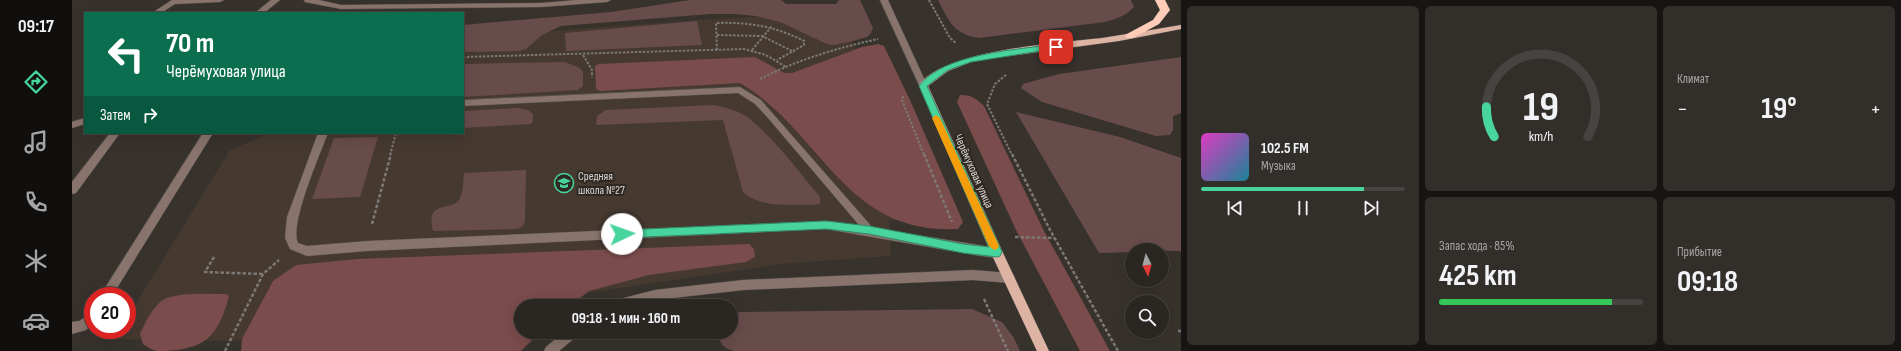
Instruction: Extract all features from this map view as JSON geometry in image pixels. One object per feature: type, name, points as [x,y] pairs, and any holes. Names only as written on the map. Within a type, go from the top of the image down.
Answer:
[{"type":"highway","points":[[1130,36],[1156,22],[1165,10],[1160,0]]},
{"type":"main road","points":[[923,86],[945,69],[969,60],[1181,27]]},
{"type":"main road","name":"Черёмуховая улица","points":[[923,86],[1043,351]]},
{"type":"street","points":[[157,12],[163,7],[174,2],[220,0]]},
{"type":"street","points":[[260,12],[276,0]]},
{"type":"street","points":[[308,0],[341,7],[541,5],[607,0]]},
{"type":"street","name":"Черёмуховая улица","points":[[884,0],[923,86]]},
{"type":"street","points":[[464,103],[740,90],[758,102],[771,116],[869,230]]},
{"type":"street","points":[[72,125],[84,121]]},
{"type":"street","points":[[72,190],[113,134]]},
{"type":"street","points":[[112,287],[207,134]]},
{"type":"street","points":[[323,134],[292,217],[290,238],[294,246],[307,251],[367,246],[798,225],[826,225],[869,230],[963,249],[997,252]]},
{"type":"street","points":[[639,299],[654,295],[742,285],[974,275],[1009,278]]},
{"type":"street","points":[[72,328],[84,324]]},
{"type":"street","points":[[550,351],[565,339]]},
{"type":"path","points":[[717,50],[716,23],[752,22],[772,26],[804,40],[804,45],[794,52],[777,60]]},
{"type":"path","points":[[752,50],[762,36],[772,26]]},
{"type":"path","points":[[717,35],[762,36],[794,52]]},
{"type":"path","points":[[772,72],[864,42],[889,36],[900,36]]},
{"type":"path","points":[[464,57],[752,50],[777,60],[786,67]]},
{"type":"path","points":[[582,55],[592,70]]},
{"type":"path","points":[[1011,73],[1004,76],[995,84],[987,104],[1050,230],[1118,351]]},
{"type":"path","points":[[367,246],[396,134]]},
{"type":"path","points":[[225,351],[263,274],[294,246]]},
{"type":"path","points":[[214,257],[205,272],[263,274]]},
{"type":"shaded area","points":[[690,0],[781,0],[786,4],[836,4],[839,0],[860,0],[873,28],[867,37],[833,45],[827,44],[780,22],[756,16],[710,14],[561,26],[542,35],[526,49],[519,51],[464,52],[464,25],[611,12]]},
{"type":"shaded area","points":[[938,0],[1131,0],[1134,7],[1124,15],[1105,22],[979,38],[970,36],[958,30],[949,20]]},
{"type":"shaded area","name":"Средняя школа №27","points":[[843,12],[854,45],[933,216],[889,221],[891,256],[781,264],[546,299],[514,299],[514,304],[392,322],[230,341],[114,339],[136,339],[136,303],[230,150],[264,136],[265,134],[464,134],[464,38],[697,20]]},
{"type":"shaded area","points":[[697,21],[702,45],[566,51],[565,33]]},
{"type":"shaded area","points":[[878,44],[884,46],[910,100],[963,222],[958,229],[919,226],[887,215],[861,198],[837,176],[793,127],[768,103],[740,83],[600,91],[596,89],[595,66],[599,64],[755,57],[784,73],[792,73],[862,47]]},
{"type":"shaded area","points":[[1181,57],[1181,113],[1173,116],[1173,130],[1170,135],[1156,136],[1042,102],[1021,88],[1023,84],[1059,74]]},
{"type":"shaded area","points":[[565,62],[580,68],[583,72],[583,86],[578,90],[464,97],[464,64]]},
{"type":"shaded area","points":[[960,95],[973,98],[984,106],[1044,231],[1110,351],[1080,351],[1016,230],[957,102]]},
{"type":"shaded area","points":[[713,105],[727,108],[742,114],[760,128],[786,156],[820,197],[820,204],[785,205],[766,203],[758,201],[743,192],[723,120],[596,125],[597,116],[606,110]]},
{"type":"shaded area","points":[[518,108],[528,110],[533,114],[533,121],[531,124],[464,128],[464,111]]},
{"type":"shaded area","points":[[1016,112],[1120,137],[1181,158],[1181,251],[1169,251],[1169,243],[1125,243],[1125,252],[1099,253]]},
{"type":"shaded area","points":[[378,137],[360,197],[312,199],[334,138]]},
{"type":"shaded area","points":[[526,170],[525,221],[523,226],[518,229],[433,231],[431,221],[432,215],[440,208],[454,204],[458,201],[462,191],[464,173]]},
{"type":"shaded area","points":[[749,244],[754,249],[755,257],[746,262],[649,275],[589,291],[579,299],[514,299],[514,339],[533,339],[521,351],[241,351],[242,339],[273,281],[296,265],[357,259]]},
{"type":"shaded area","points":[[189,294],[226,294],[229,296],[220,322],[206,340],[179,350],[157,351],[143,344],[140,334],[151,313],[163,300],[174,296]]},
{"type":"shaded area","points":[[972,309],[1002,322],[1014,338],[1020,351],[734,351],[724,347],[719,339],[738,339],[738,313]]},
{"type":"slow traffic","points":[[936,118],[994,246]]},
{"type":"place","name":"Средняя школа №27","points":[[564,183]]},
{"type":"route","points":[[622,234],[798,225],[826,225],[869,230],[963,249],[997,252],[930,105],[923,86],[945,69],[969,60],[993,55],[1056,47]]}]
